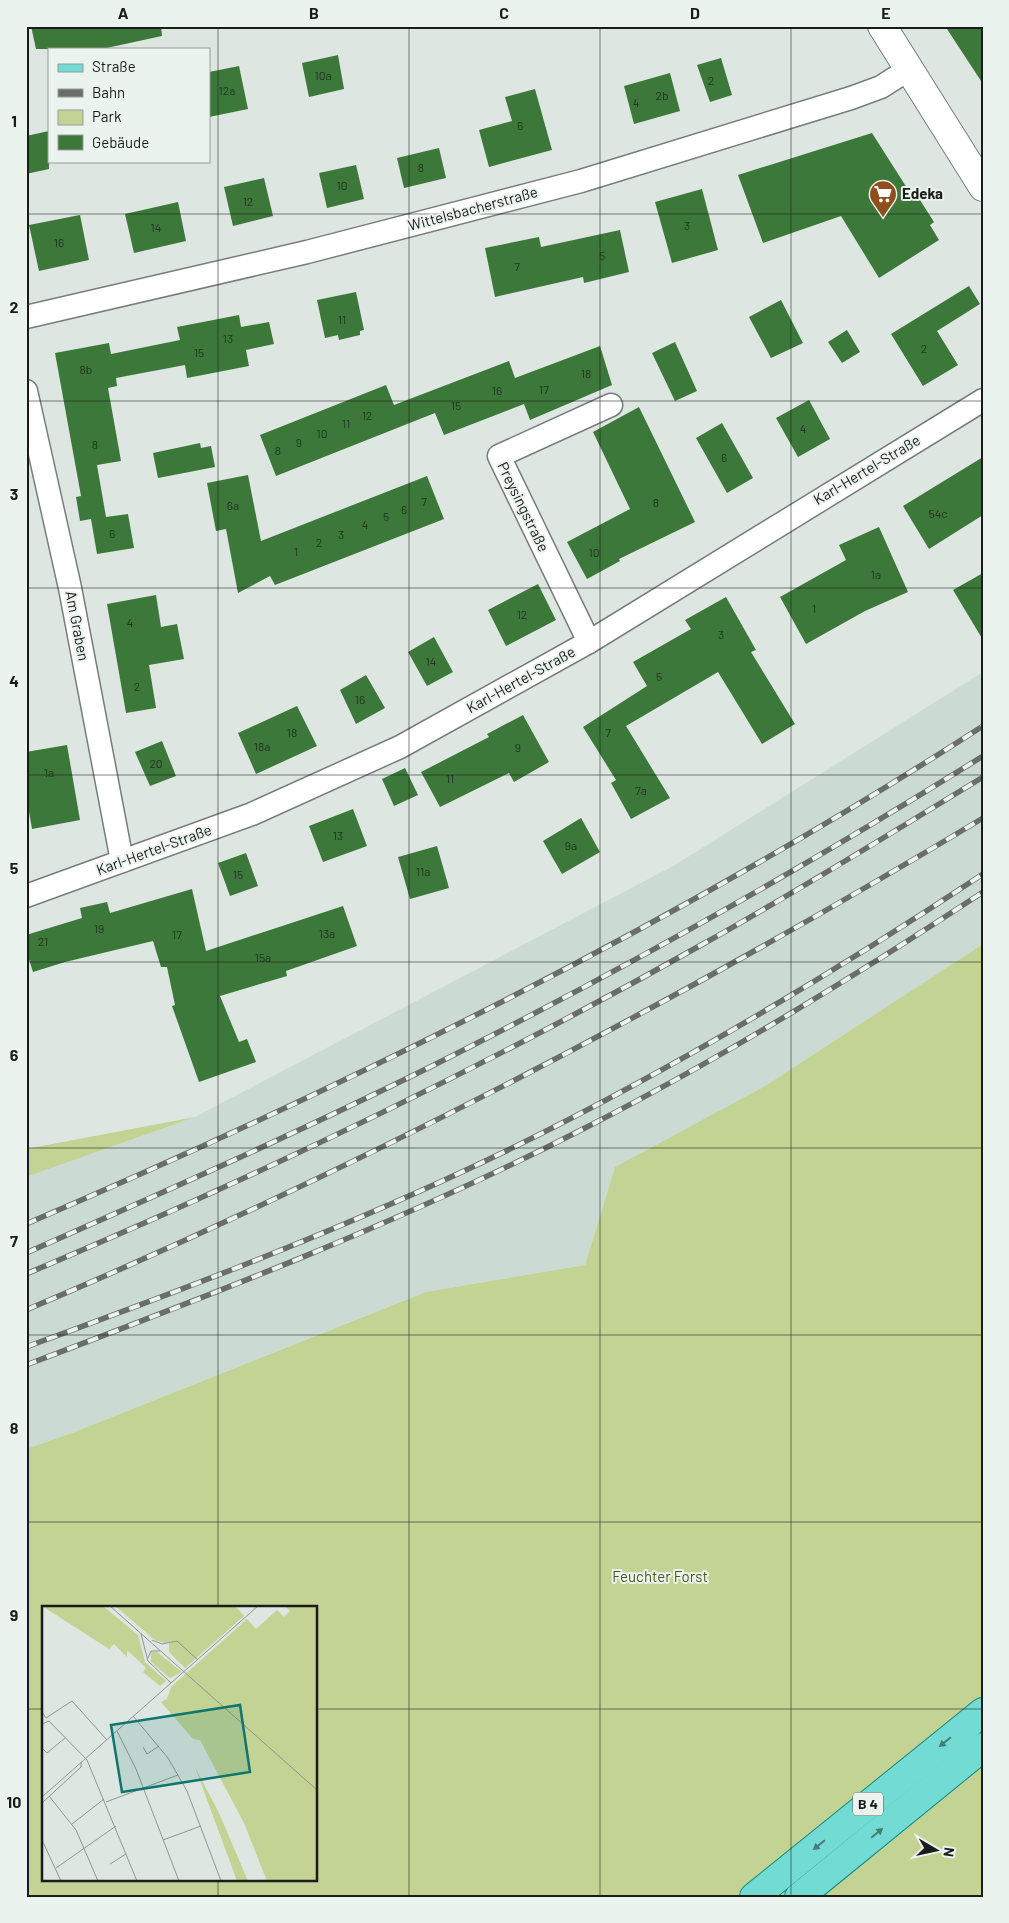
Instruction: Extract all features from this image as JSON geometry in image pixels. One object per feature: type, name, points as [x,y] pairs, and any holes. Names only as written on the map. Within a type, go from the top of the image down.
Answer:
[{"type":"main road","name":"B 4","points":[[754,1897],[983,1712]]},
{"type":"main road","name":"B 4","points":[[799,1897],[983,1747]]},
{"type":"street","points":[[882,26],[983,187]]},
{"type":"street","name":"Wittelsbacherstraße","points":[[26,317],[307,252],[581,181],[851,98],[881,87],[909,69]]},
{"type":"street","name":"Am Graben","points":[[26,391],[70,588],[122,861]]},
{"type":"street","name":"Karl-Hertel-Straße","points":[[26,896],[252,814],[400,747],[589,642],[983,400]]},
{"type":"street","name":"Preysingstraße","points":[[589,642],[498,456],[611,405]]},
{"type":"shaded area","points":[[983,672],[983,944],[765,1086],[615,1167],[585,1265],[426,1292],[72,1433],[26,1449],[26,1177],[195,1117],[675,865]]},
{"type":"green space","name":"Feuchter Forst","points":[[983,944],[983,1897],[26,1897],[26,1449],[72,1433],[426,1292],[585,1265],[615,1167],[765,1086]]},
{"type":"green space","points":[[195,1117],[26,1177],[26,1149]]},
{"type":"building","points":[[31,26],[161,26],[162,36],[107,48],[36,49]]},
{"type":"building","points":[[945,26],[983,26],[983,84]]},
{"type":"building","points":[[338,55],[344,89],[309,97],[302,63]]},
{"type":"building","points":[[721,58],[732,95],[710,102],[697,65]]},
{"type":"building","points":[[239,66],[248,109],[210,117],[210,72]]},
{"type":"building","points":[[670,73],[680,111],[634,124],[624,86]]},
{"type":"building","points":[[535,89],[552,150],[489,167],[479,130],[512,121],[505,97]]},
{"type":"building","points":[[48,131],[49,169],[26,174],[26,136]]},
{"type":"building","points":[[872,133],[914,199],[918,197],[934,222],[930,225],[939,240],[879,278],[841,216],[763,243],[738,175]]},
{"type":"building","points":[[439,148],[446,178],[404,188],[397,158]]},
{"type":"building","points":[[356,165],[364,199],[327,208],[319,173]]},
{"type":"building","points":[[264,178],[273,216],[233,226],[224,187]]},
{"type":"building","points":[[702,189],[718,250],[672,263],[655,202]]},
{"type":"building","points":[[178,202],[186,241],[134,253],[125,214]]},
{"type":"building","points":[[80,215],[89,260],[39,271],[29,225]]},
{"type":"building","points":[[620,230],[629,272],[584,283],[583,277],[495,297],[485,248],[539,237],[541,247]]},
{"type":"building","points":[[969,286],[980,304],[937,331],[958,365],[923,386],[891,334]]},
{"type":"building","points":[[356,292],[364,330],[360,331],[360,335],[339,340],[338,335],[325,338],[317,300]]},
{"type":"building","points":[[781,300],[803,343],[771,358],[749,317]]},
{"type":"building","points":[[239,315],[241,327],[269,322],[274,344],[246,350],[249,366],[187,378],[185,365],[116,378],[117,386],[108,388],[121,461],[97,465],[106,517],[128,514],[134,548],[97,554],[91,519],[80,521],[76,497],[81,496],[55,353],[109,343],[111,354],[180,340],[177,327]]},
{"type":"building","points":[[847,330],[860,352],[842,363],[828,342]]},
{"type":"building","points":[[675,342],[697,391],[675,401],[652,353]]},
{"type":"building","points":[[600,346],[612,385],[530,420],[524,404],[444,435],[435,413],[276,476],[260,435],[386,385],[394,405],[509,361],[515,378]]},
{"type":"building","points":[[809,400],[830,439],[798,457],[776,418]]},
{"type":"building","points":[[639,407],[695,522],[619,559],[620,561],[587,579],[567,542],[630,509],[593,432]]},
{"type":"building","points":[[722,423],[753,478],[727,493],[696,438]]},
{"type":"building","points":[[200,443],[201,448],[211,446],[215,467],[158,478],[153,453]]},
{"type":"building","points":[[983,457],[983,515],[929,549],[903,506]]},
{"type":"building","points":[[248,475],[261,541],[427,476],[444,519],[275,585],[270,576],[238,593],[226,529],[216,531],[207,483]]},
{"type":"building","points":[[879,527],[908,592],[865,611],[806,644],[780,597],[846,560],[839,545]]},
{"type":"building","points":[[983,573],[983,640],[953,590]]},
{"type":"building","points":[[538,584],[556,620],[506,646],[488,610]]},
{"type":"building","points":[[156,595],[161,627],[177,624],[184,659],[149,665],[156,708],[126,713],[107,604]]},
{"type":"building","points":[[726,597],[756,650],[751,652],[795,724],[762,744],[718,672],[626,726],[670,798],[631,819],[611,783],[616,780],[583,727],[647,686],[633,662],[691,629],[685,620]]},
{"type":"building","points":[[434,637],[453,672],[427,686],[408,652]]},
{"type":"building","points":[[366,675],[385,708],[356,724],[340,690]]},
{"type":"building","points":[[297,706],[317,746],[256,774],[238,733]]},
{"type":"building","points":[[523,715],[549,762],[514,782],[509,773],[440,807],[421,772],[489,737],[487,734]]},
{"type":"building","points":[[162,741],[176,776],[150,786],[135,752]]},
{"type":"building","points":[[67,745],[80,820],[32,829],[26,794],[26,752]]},
{"type":"building","points":[[405,768],[418,795],[394,806],[382,779]]},
{"type":"building","points":[[353,809],[367,846],[323,862],[309,826]]},
{"type":"building","points":[[581,818],[600,852],[562,874],[543,841]]},
{"type":"building","points":[[437,846],[449,888],[410,899],[398,857]]},
{"type":"building","points":[[246,853],[258,886],[230,896],[218,863]]},
{"type":"building","points":[[192,889],[206,951],[343,906],[357,946],[286,971],[287,976],[220,996],[239,1042],[247,1039],[256,1062],[199,1082],[172,1006],[175,1005],[167,967],[161,967],[153,941],[65,962],[33,972],[26,950],[26,935],[82,918],[80,908],[107,902],[110,913]]},
{"type":"railway","points":[[26,1224],[272,1114],[394,1056],[515,995],[634,932],[752,866],[869,798],[983,726]]},
{"type":"railway","points":[[26,1253],[280,1139],[501,1031],[779,879],[983,756]]},
{"type":"railway","points":[[26,1274],[199,1199],[369,1119],[538,1034],[738,924],[983,777]]},
{"type":"railway","points":[[26,1310],[273,1200],[514,1081],[750,954],[983,818]]},
{"type":"railway","points":[[26,1347],[268,1256],[387,1206],[504,1152],[627,1089],[748,1021],[867,949],[983,874]]},
{"type":"railway","points":[[26,1365],[239,1283],[379,1225],[517,1162],[687,1074],[837,986],[983,892]]},
{"type":"place","name":"Edeka","points":[[883,218]]}]
